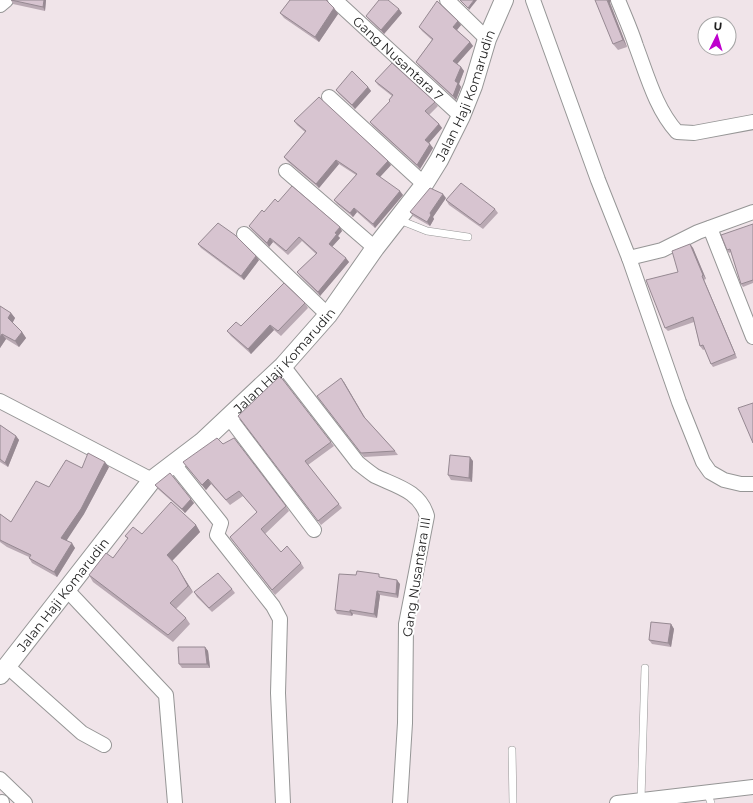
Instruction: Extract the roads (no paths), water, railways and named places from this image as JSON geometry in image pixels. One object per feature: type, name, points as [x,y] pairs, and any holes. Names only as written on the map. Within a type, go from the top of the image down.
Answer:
[{"type":"street","points":[[0,5],[6,0]]},
{"type":"street","name":"Gang Nusantara 7","points":[[335,0],[461,116]]},
{"type":"street","points":[[447,0],[487,39]]},
{"type":"street","name":"Jalan Haji Komarudin","points":[[4,671],[152,480],[202,442],[228,416],[284,366],[328,315],[375,248],[424,184],[439,160],[474,86],[487,39],[504,0]]},
{"type":"street","points":[[533,0],[595,173],[629,258],[647,313],[703,462],[710,472],[724,480],[741,484],[753,484]]},
{"type":"street","points":[[618,0],[648,81],[671,125],[677,132],[694,133],[753,122]]},
{"type":"street","points":[[329,96],[424,184]]},
{"type":"street","points":[[286,171],[375,248]]},
{"type":"street","points":[[629,258],[662,250],[710,228],[753,212]]},
{"type":"street","points":[[710,228],[748,311],[753,338]]},
{"type":"street","points":[[244,234],[328,315]]},
{"type":"street","name":"Gang Nusantara III","points":[[284,366],[358,462],[374,475],[409,491],[419,499],[426,511],[427,516],[406,624],[405,723],[400,803]]},
{"type":"street","points":[[0,401],[152,480]]},
{"type":"street","points":[[228,416],[314,530]]},
{"type":"street","points":[[173,463],[221,523],[217,535],[273,606],[280,619],[278,693],[283,803]]},
{"type":"street","points":[[67,590],[166,695],[175,803]]},
{"type":"street","points":[[4,671],[82,733],[104,745]]},
{"type":"street","points":[[0,779],[25,803]]},
{"type":"street","points":[[617,803],[641,799],[709,797],[753,787]]},
{"type":"lane","points":[[397,219],[427,231],[468,237]]},
{"type":"lane","points":[[641,799],[645,668]]},
{"type":"lane","points":[[512,750],[513,803]]}]
